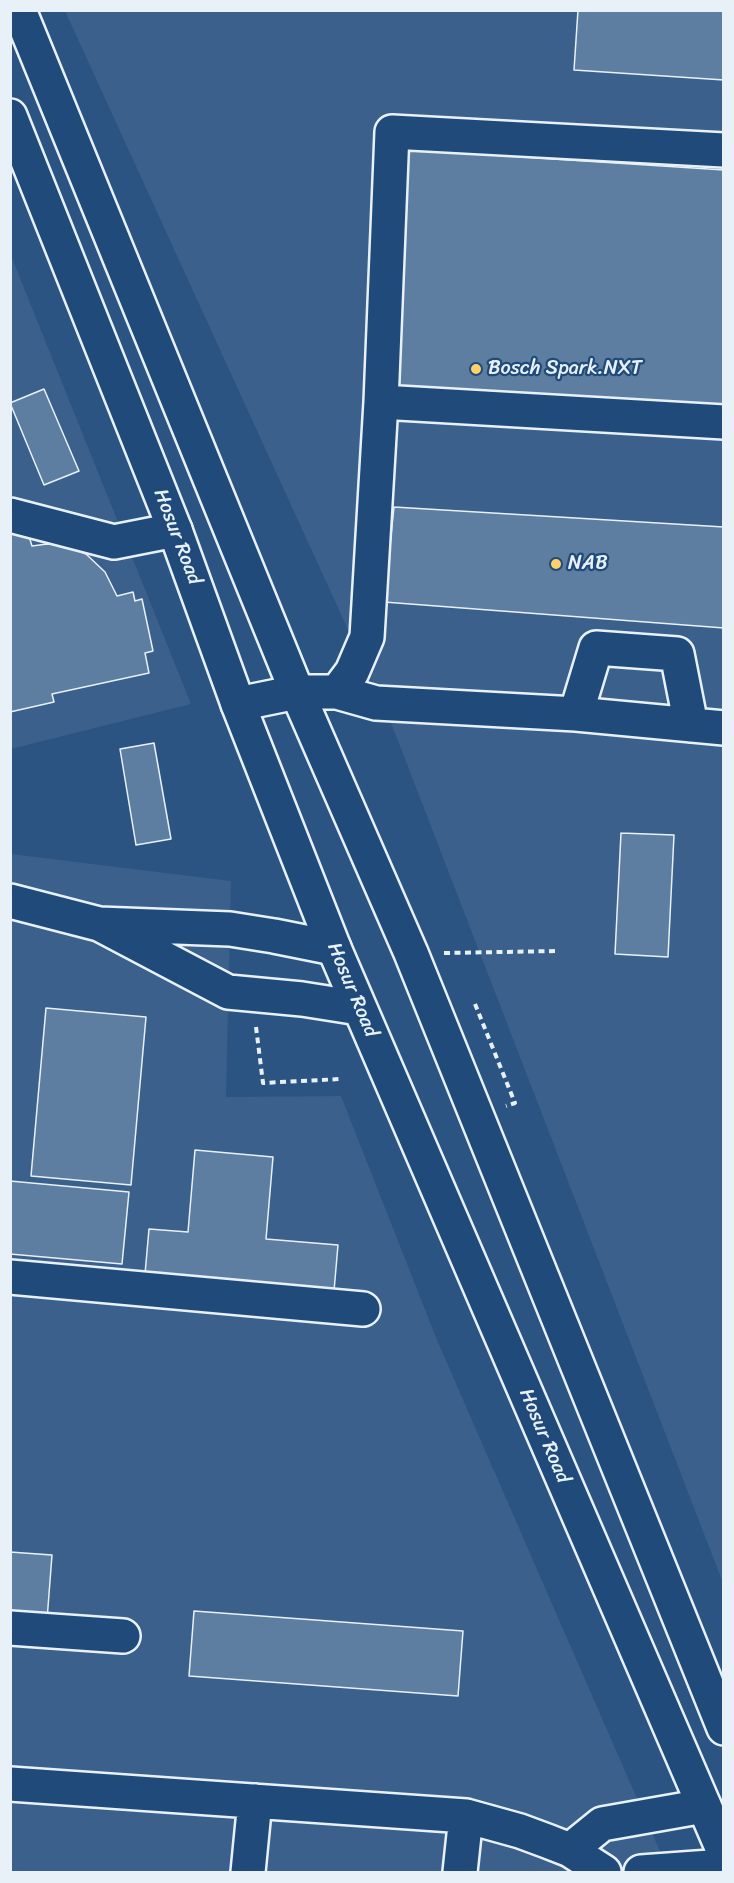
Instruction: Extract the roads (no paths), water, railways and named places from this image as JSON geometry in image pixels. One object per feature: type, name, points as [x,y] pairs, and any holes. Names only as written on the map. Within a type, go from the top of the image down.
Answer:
[{"type":"main road","points":[[19,10],[297,692],[411,953],[723,1728]]},
{"type":"main road","name":"Hosur Road","points":[[10,116],[175,530],[238,704],[334,948],[723,1852]]},
{"type":"main road","points":[[337,692],[352,672],[368,637],[381,402],[392,132],[723,150]]},
{"type":"main road","points":[[381,402],[723,422]]},
{"type":"main road","points":[[10,515],[114,542],[175,530]]},
{"type":"main road","points":[[576,714],[596,648],[677,654],[691,725]]},
{"type":"main road","points":[[238,704],[297,692],[337,692],[376,703],[576,714],[723,728]]},
{"type":"main road","points":[[10,901],[99,924],[230,929],[334,948]]},
{"type":"main road","points":[[99,924],[228,992],[302,999],[359,1008]]},
{"type":"main road","points":[[10,1277],[363,1309]]},
{"type":"main road","points":[[10,1628],[123,1636]]},
{"type":"main road","points":[[10,1784],[466,1816],[520,1831],[573,1861],[604,1872]]},
{"type":"main road","points":[[248,1872],[255,1801]]},
{"type":"main road","points":[[573,1861],[602,1824],[704,1806]]},
{"type":"main road","points":[[460,1872],[466,1816]]},
{"type":"main road","points":[[641,1872],[723,1866]]},
{"type":"place","name":"Bosch Spark.NXT","points":[[476,369]]},
{"type":"place","name":"NAB","points":[[556,564]]}]
